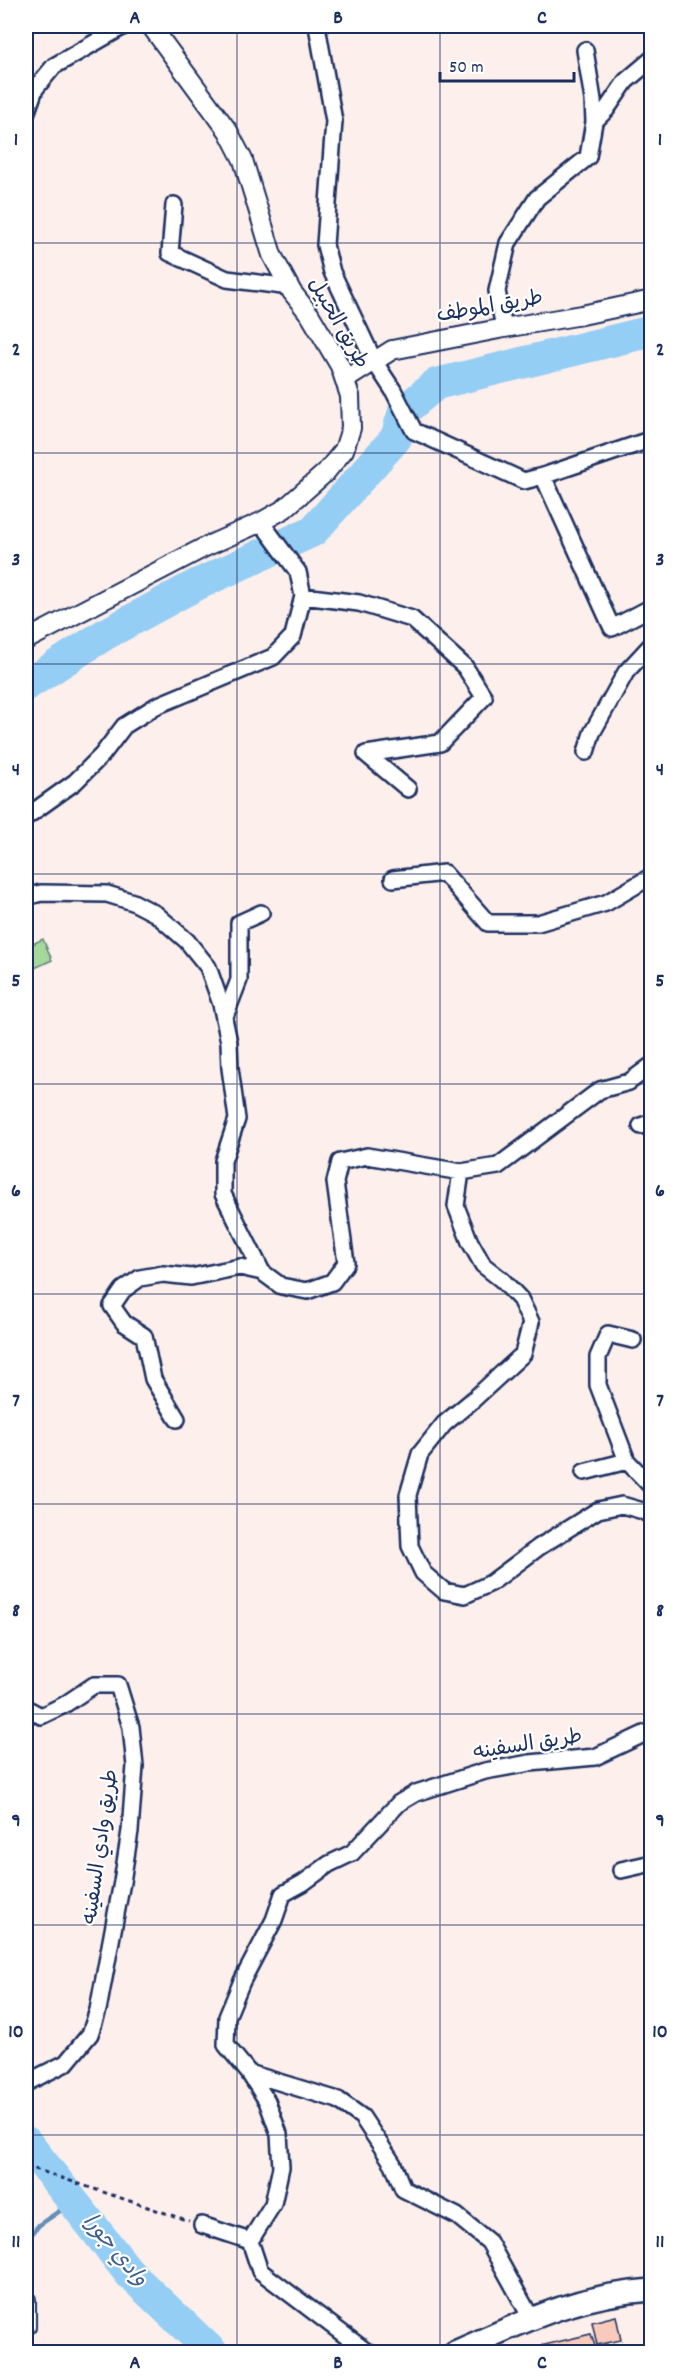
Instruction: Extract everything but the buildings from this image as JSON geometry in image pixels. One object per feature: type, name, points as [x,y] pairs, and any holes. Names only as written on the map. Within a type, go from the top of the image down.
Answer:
[{"type":"main road","points":[[455,2352],[531,2318],[603,2295],[651,2290]]},
{"type":"street","points":[[26,114],[35,89],[33,81],[54,66],[124,26]]},
{"type":"street","name":"طريق الحبيل","points":[[26,640],[206,547],[261,522],[306,491],[325,473],[344,450],[351,428],[350,396],[340,366],[272,255],[243,160],[228,131],[151,26]]},
{"type":"street","points":[[317,26],[334,120],[325,245],[332,272],[374,361],[393,390],[414,431],[524,481],[651,439]]},
{"type":"street","points":[[504,328],[497,291],[508,243],[537,198],[588,157],[594,123],[593,100],[585,50]]},
{"type":"street","points":[[594,123],[626,81],[651,60]]},
{"type":"street","points":[[174,205],[170,253],[227,279],[290,287]]},
{"type":"street","name":"طريق الموطف","points":[[345,380],[392,350],[651,300]]},
{"type":"street","points":[[543,476],[612,628],[651,607]]},
{"type":"street","points":[[26,817],[75,782],[102,755],[124,726],[156,706],[273,657],[293,636],[303,596],[298,572],[261,522]]},
{"type":"street","points":[[303,596],[359,603],[412,619],[465,667],[484,697],[440,743],[366,754],[408,789]]},
{"type":"street","points":[[586,752],[592,733],[626,672],[651,644]]},
{"type":"street","points":[[393,879],[444,873],[488,923],[538,923],[606,903],[651,876]]},
{"type":"street","points":[[26,897],[41,893],[107,894],[133,902],[156,914],[187,941],[208,967],[225,1019],[237,1119],[223,1161],[223,1194],[262,1272]]},
{"type":"street","points":[[225,1019],[239,980],[239,923],[261,913]]},
{"type":"street","points":[[177,1419],[153,1379],[144,1336],[124,1323],[112,1306],[123,1290],[140,1278],[163,1275],[191,1277],[240,1267],[262,1272],[280,1286],[307,1291],[332,1282],[346,1263],[335,1182],[340,1162],[367,1156],[461,1173],[498,1166],[600,1090],[629,1082],[651,1065]]},
{"type":"street","points":[[461,1173],[456,1206],[470,1242],[483,1265],[502,1280],[520,1299],[531,1322],[523,1354],[444,1424],[420,1454],[408,1495],[410,1546],[423,1573],[444,1592],[465,1595],[491,1584],[539,1547],[598,1510],[622,1505],[643,1511],[651,1517]]},
{"type":"street","points":[[633,1340],[608,1334],[598,1357],[598,1385],[627,1461],[651,1487]]},
{"type":"street","points":[[584,1472],[627,1461]]},
{"type":"street","name":"طريق وادي السفينه","points":[[26,1708],[41,1716],[64,1705],[94,1685],[118,1685],[131,1727],[135,1766],[130,1831],[122,1882],[98,2010],[90,2034],[66,2063],[26,2083]]},
{"type":"street","name":"طريق السفينه","points":[[250,2241],[273,2204],[281,2167],[279,2133],[267,2101],[249,2073],[226,2045],[227,2017],[242,1981],[274,1920],[283,1894],[329,1864],[352,1853],[399,1803],[416,1793],[485,1771],[530,1763],[595,1757],[646,1733],[651,1735]]},
{"type":"street","points":[[621,1870],[651,1863]]},
{"type":"street","points":[[249,2073],[338,2100],[362,2117],[393,2164],[403,2189],[458,2216],[489,2242],[531,2318]]},
{"type":"street","points":[[202,2225],[250,2241],[260,2271],[367,2352]]},
{"type":"street","points":[[26,2300],[26,2326]]},
{"type":"path","points":[[26,2166],[202,2225]]},
{"type":"green space","points":[[43,939],[52,960],[26,972],[26,947]]},
{"type":"waterway","points":[[26,685],[104,635],[194,586],[313,531],[396,438],[404,411],[436,384],[652,331]]},
{"type":"waterway","name":"وادي جورا","points":[[26,2142],[131,2275],[212,2352]]},
{"type":"waterway","points":[[26,2241],[39,2225],[73,2202]]}]
